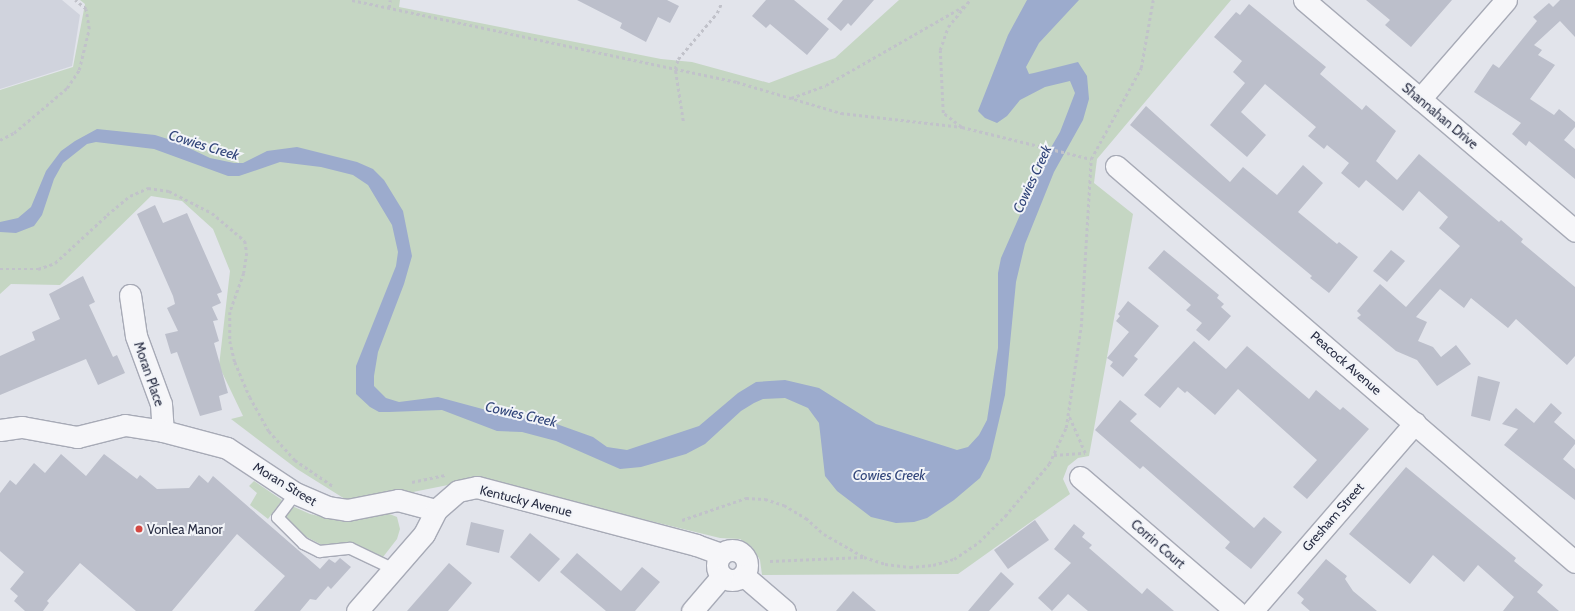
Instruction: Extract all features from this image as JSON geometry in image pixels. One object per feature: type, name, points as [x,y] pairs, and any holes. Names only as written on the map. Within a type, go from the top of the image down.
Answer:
[{"type":"street","name":"Shannahan Drive","points":[[1304,0],[1575,231]]},
{"type":"street","points":[[1420,99],[1506,0]]},
{"type":"street","name":"Peacock Avenue","points":[[1116,166],[1575,562]]},
{"type":"street","name":"Moran Place","points":[[130,295],[136,336],[161,404],[162,431]]},
{"type":"street","name":"Gresham Street","points":[[1252,611],[1415,423]]},
{"type":"street","points":[[0,430],[22,427],[78,437],[125,425],[162,431]]},
{"type":"street","name":"Moran Street","points":[[162,431],[227,448],[296,493],[322,505],[347,510],[398,500],[436,510]]},
{"type":"street","name":"Corrin Court","points":[[1080,477],[1236,611]]},
{"type":"street","name":"Kentucky Avenue","points":[[357,611],[424,534],[436,510],[458,491],[477,487],[696,545],[721,554]]},
{"type":"street","points":[[736,550],[744,556],[747,565],[743,575],[730,580],[722,576],[717,567],[721,554],[736,550]]},
{"type":"street","points":[[743,575],[785,611]]},
{"type":"street","points":[[692,611],[722,576]]},
{"type":"lane","points":[[296,493],[276,517],[303,543],[319,551],[350,548],[394,569]]},
{"type":"path","points":[[0,140],[14,133],[67,88],[79,70],[89,29],[86,9],[75,0]]},
{"type":"path","points":[[352,0],[675,69],[790,98],[841,113],[962,127],[1027,145],[1091,159]]},
{"type":"path","points":[[389,8],[390,0]]},
{"type":"path","points":[[962,127],[943,113],[940,50],[948,26],[970,0]]},
{"type":"path","points":[[703,514],[746,498],[765,498],[784,505],[806,518],[824,534],[864,557],[885,564],[910,567],[933,565],[954,559],[979,542],[1005,516],[1037,480],[1054,455],[1064,433],[1068,414],[1081,328],[1091,159],[1141,68],[1153,0]]},
{"type":"path","points":[[683,121],[675,69],[678,58],[717,13],[721,4]]},
{"type":"path","points":[[790,98],[826,85],[964,6]]},
{"type":"path","points":[[0,269],[38,269],[55,263],[106,215],[130,196],[148,188],[169,191],[212,212],[245,241],[247,253],[244,273],[230,312],[230,341],[235,362],[250,397],[269,431],[295,460],[335,487]]},
{"type":"path","points":[[1054,455],[1085,453],[1068,414]]},
{"type":"path","points":[[404,485],[448,475]]},
{"type":"path","points":[[770,562],[864,557]]},
{"type":"shaded area","points":[[0,0],[62,0],[80,15],[72,66],[0,89]]},
{"type":"green space","points":[[80,0],[400,0],[399,7],[661,59],[692,62],[769,83],[835,58],[899,0],[1231,0],[1097,159],[1094,183],[1133,214],[1089,456],[1078,458],[1068,466],[1063,479],[1070,494],[958,574],[762,575],[760,560],[752,547],[740,539],[720,538],[478,479],[353,504],[297,469],[231,419],[243,416],[219,366],[230,271],[213,229],[182,201],[151,196],[60,285],[11,284],[0,294],[0,90],[73,67],[85,4]]},
{"type":"green space","points":[[254,481],[282,500],[268,519],[250,505],[257,493],[249,486]]},
{"type":"green space","points":[[292,506],[310,514],[345,522],[374,514],[387,513],[397,517],[400,529],[397,539],[383,557],[351,542],[324,546],[291,529],[283,519]]},
{"type":"water","name":"Cowies Creek","points":[[1027,0],[1079,0],[1039,43],[1026,67],[1029,74],[1078,62],[1087,76],[1089,99],[1083,120],[1054,172],[1025,244],[1016,282],[1005,395],[990,459],[980,478],[954,500],[927,518],[914,522],[896,523],[871,517],[837,491],[825,476],[819,423],[808,408],[785,398],[763,399],[754,403],[741,411],[705,444],[686,454],[641,467],[620,469],[556,441],[522,432],[497,431],[442,410],[379,412],[370,407],[356,394],[356,366],[396,266],[398,252],[392,225],[368,185],[353,175],[321,167],[280,162],[239,176],[228,176],[154,149],[96,142],[87,144],[63,163],[54,179],[42,215],[34,226],[16,233],[0,232],[0,222],[18,218],[31,207],[46,171],[61,151],[75,141],[97,129],[155,135],[174,141],[210,158],[234,163],[243,163],[267,151],[297,147],[357,162],[373,169],[384,180],[403,211],[412,256],[404,284],[378,352],[374,376],[374,386],[386,398],[399,402],[438,397],[501,414],[551,422],[593,437],[607,447],[627,450],[699,426],[738,393],[756,382],[785,380],[819,388],[876,424],[957,450],[968,447],[979,435],[987,420],[998,348],[998,273],[1001,258],[1046,156],[1060,132],[1075,93],[1070,81],[1045,87],[1020,100],[1007,116],[997,123],[985,118],[978,111],[1008,35]]},
{"type":"building","points":[[577,0],[667,0],[679,6],[670,23],[658,17],[646,42],[620,28],[622,23]]},
{"type":"building","points":[[766,0],[794,0],[829,29],[807,55],[770,24],[766,28],[752,16]]},
{"type":"building","points":[[843,0],[874,0],[851,26],[848,23],[841,31],[827,19]]},
{"type":"building","points":[[1366,0],[1452,0],[1411,47],[1385,25],[1390,20]]},
{"type":"building","points":[[1560,0],[1575,0],[1575,37],[1560,21],[1534,45],[1542,50],[1538,55],[1555,65],[1530,99],[1554,115],[1559,109],[1575,122],[1575,127],[1564,140],[1575,149],[1575,179],[1529,141],[1526,146],[1512,134],[1521,123],[1474,92],[1493,64],[1499,68],[1537,21],[1533,17],[1549,3],[1553,7]]},
{"type":"building","points":[[1249,4],[1326,67],[1320,74],[1362,110],[1366,105],[1396,131],[1376,161],[1397,180],[1419,154],[1499,222],[1501,220],[1523,239],[1521,242],[1575,287],[1575,356],[1567,365],[1516,319],[1508,328],[1471,298],[1464,308],[1440,289],[1416,317],[1427,322],[1418,341],[1433,347],[1441,357],[1456,345],[1471,364],[1437,386],[1417,360],[1396,351],[1357,318],[1361,315],[1357,311],[1380,284],[1406,307],[1460,246],[1439,228],[1448,217],[1419,191],[1403,211],[1366,180],[1359,188],[1341,173],[1349,163],[1327,145],[1324,149],[1308,136],[1316,127],[1265,84],[1241,112],[1266,135],[1247,157],[1210,125],[1245,83],[1233,72],[1242,61],[1214,37],[1236,12],[1240,15]]},
{"type":"building","points":[[1146,106],[1230,182],[1243,167],[1277,195],[1303,165],[1323,183],[1298,212],[1337,244],[1339,242],[1358,257],[1329,293],[1310,278],[1312,276],[1130,125]]},
{"type":"building","points":[[155,205],[163,223],[187,213],[222,292],[217,294],[221,303],[212,307],[218,320],[213,321],[219,341],[214,343],[228,393],[219,396],[222,410],[200,416],[177,352],[171,354],[165,334],[178,331],[167,308],[175,304],[173,296],[137,214]]},
{"type":"building","points":[[1164,250],[1219,295],[1217,298],[1224,304],[1221,307],[1231,316],[1209,341],[1196,330],[1202,323],[1186,310],[1191,305],[1148,268]]},
{"type":"building","points":[[1391,250],[1405,261],[1387,282],[1373,271]]},
{"type":"building","points":[[83,276],[95,302],[89,305],[113,357],[117,355],[125,373],[98,385],[86,359],[0,395],[0,356],[35,340],[32,332],[60,319],[49,294]]},
{"type":"building","points":[[1128,301],[1159,326],[1134,356],[1138,359],[1123,377],[1110,366],[1113,362],[1107,358],[1129,332],[1116,321],[1120,316],[1118,314]]},
{"type":"building","points":[[1194,341],[1226,369],[1247,346],[1309,399],[1316,390],[1340,410],[1343,407],[1369,429],[1307,499],[1293,487],[1317,460],[1238,389],[1215,415],[1187,391],[1185,393],[1178,387],[1160,408],[1144,395]]},
{"type":"building","points":[[1478,376],[1500,382],[1490,421],[1471,416]]},
{"type":"building","points":[[1120,400],[1137,414],[1130,421],[1254,528],[1264,517],[1282,532],[1251,569],[1225,548],[1230,542],[1143,466],[1140,469],[1095,430]]},
{"type":"building","points":[[1551,403],[1562,413],[1554,422],[1575,440],[1575,444],[1563,459],[1575,469],[1575,500],[1504,445],[1518,429],[1502,424],[1516,408],[1534,423]]},
{"type":"building","points":[[61,454],[86,476],[104,454],[137,479],[140,475],[157,489],[189,488],[199,475],[208,483],[213,476],[320,569],[329,559],[335,563],[340,558],[351,567],[331,589],[328,586],[316,600],[310,599],[300,611],[254,611],[285,576],[237,534],[172,611],[136,611],[80,563],[47,601],[49,603],[43,611],[25,611],[14,601],[18,596],[10,589],[24,572],[0,551],[0,493],[10,480],[16,485],[34,463],[45,473]]},
{"type":"building","points":[[1406,467],[1516,558],[1514,561],[1543,585],[1537,592],[1559,611],[1503,611],[1514,597],[1478,565],[1464,582],[1433,555],[1410,584],[1349,534]]},
{"type":"building","points":[[1035,520],[1049,540],[1008,569],[994,550]]},
{"type":"building","points":[[471,522],[504,530],[499,553],[466,545]]},
{"type":"building","points":[[1074,524],[1085,533],[1082,537],[1092,545],[1089,548],[1142,594],[1147,588],[1174,611],[1088,611],[1068,594],[1052,611],[1038,598],[1071,563],[1054,549]]},
{"type":"building","points":[[530,533],[560,559],[539,582],[510,557]]},
{"type":"building","points":[[577,553],[621,591],[642,567],[660,582],[635,611],[606,611],[560,572]]},
{"type":"building","points":[[1326,559],[1347,576],[1345,579],[1353,591],[1377,611],[1310,611],[1301,603],[1304,599],[1297,593]]},
{"type":"building","points":[[449,563],[472,583],[448,611],[407,611]]},
{"type":"building","points":[[1001,572],[1014,584],[989,611],[968,611]]},
{"type":"building","points":[[853,591],[876,611],[836,611]]},
{"type":"place","name":"Vonlea Manor","points":[[139,529]]}]
